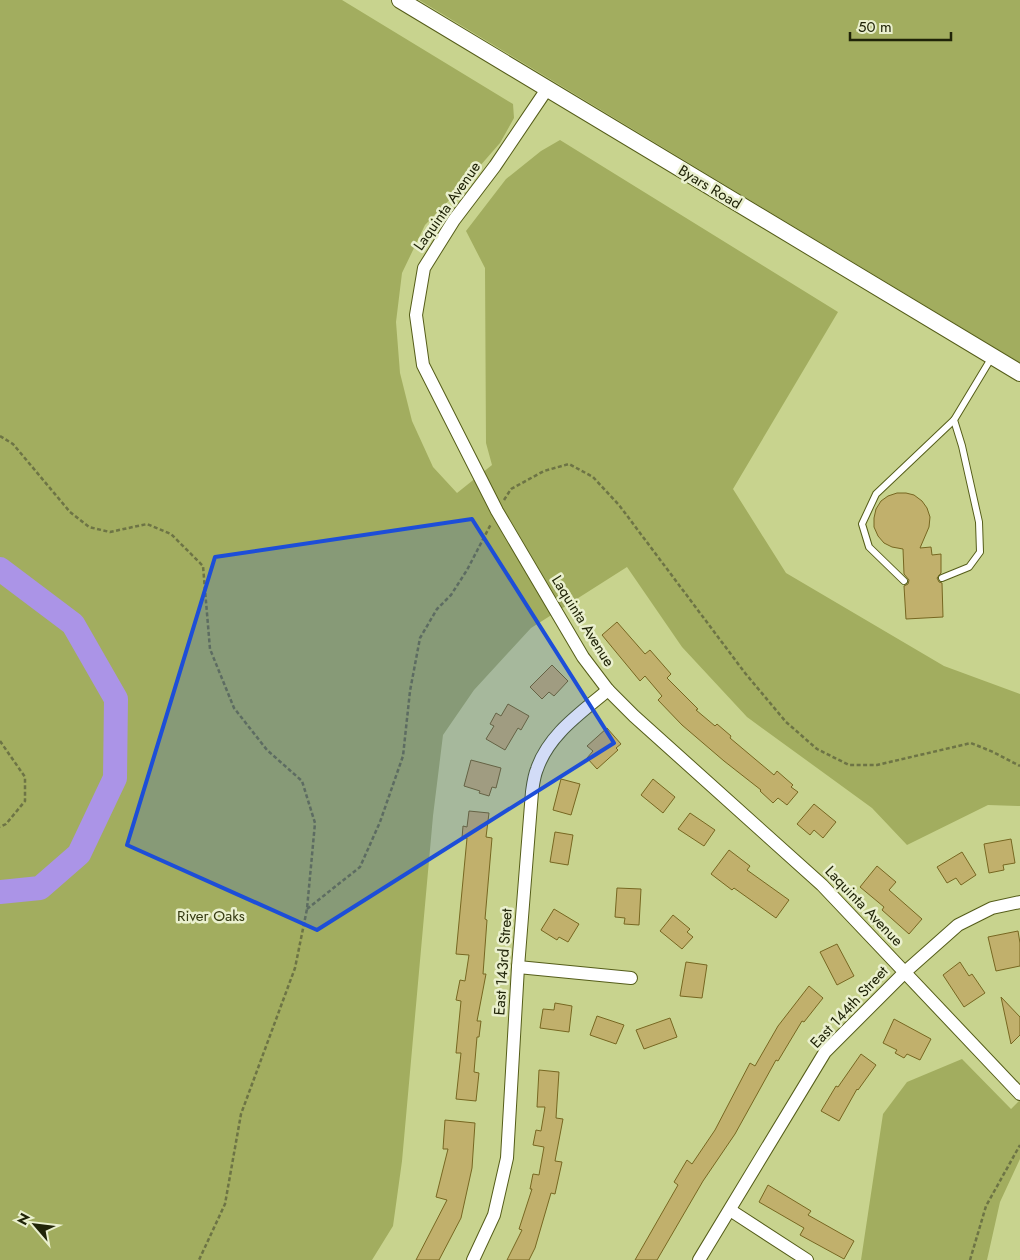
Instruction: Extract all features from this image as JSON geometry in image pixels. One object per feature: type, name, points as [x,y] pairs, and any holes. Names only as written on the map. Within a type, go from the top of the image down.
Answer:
[{"type":"street","name":"Byars Road","points":[[400,0],[1020,372]]},
{"type":"street","name":"Laquinta Avenue","points":[[548,89],[496,166],[454,220],[424,268],[416,315],[423,365],[497,511],[583,657],[608,690],[634,716],[822,885],[1020,1094]]},
{"type":"street","name":"East 143rd Street","points":[[473,1260],[494,1215],[507,1158],[518,967],[532,792],[537,770],[546,749],[560,730],[608,690]]},
{"type":"street","name":"East 144th Street","points":[[699,1260],[825,1052],[905,972],[958,925],[992,908],[1020,902]]},
{"type":"street","points":[[518,967],[631,978]]},
{"type":"street","points":[[730,1210],[807,1260]]},
{"type":"lane","points":[[904,581],[869,548],[862,524],[876,494],[954,420],[993,356]]},
{"type":"lane","points":[[942,578],[969,567],[980,552],[979,522],[962,446],[954,420]]},
{"type":"path","points":[[0,436],[13,444],[70,512],[89,527],[110,532],[147,524],[171,534],[203,566],[210,649],[234,708],[266,750],[302,782],[316,823],[307,909],[295,968],[241,1114],[225,1204],[199,1260]]},
{"type":"path","points":[[0,740],[25,777],[25,801],[6,824],[0,827]]},
{"type":"path","points":[[970,1260],[986,1206],[1020,1145]]},
{"type":"highlighted area","points":[[472,519],[614,743],[317,930],[127,845],[215,557]]},
{"type":"green space","name":"River Oaks","points":[[0,0],[342,0],[513,104],[514,118],[500,143],[425,225],[402,273],[396,322],[400,373],[412,421],[433,467],[457,493],[492,465],[486,443],[485,268],[466,231],[506,179],[541,151],[560,140],[838,312],[733,489],[786,573],[944,666],[1020,694],[1020,806],[988,805],[907,845],[872,808],[747,717],[682,647],[627,567],[531,628],[474,690],[443,735],[433,816],[402,1161],[393,1226],[372,1260],[0,1260]]},
{"type":"green space","points":[[419,0],[1020,0],[1020,363]]},
{"type":"green space","points":[[962,1059],[1011,1109],[1020,1100],[1020,1159],[1000,1202],[987,1260],[861,1260],[883,1114],[907,1082]]},
{"type":"building","points":[[897,493],[914,495],[927,508],[930,517],[929,527],[920,548],[931,547],[932,555],[941,554],[941,573],[937,578],[942,583],[943,617],[906,619],[904,586],[908,584],[909,580],[904,574],[903,549],[884,543],[874,527],[876,509],[881,501]]},
{"type":"building","points":[[617,622],[645,654],[650,650],[671,674],[667,678],[698,709],[696,710],[715,726],[717,724],[731,736],[730,738],[774,775],[777,771],[793,785],[791,787],[798,792],[787,805],[778,798],[773,803],[761,790],[682,725],[658,700],[662,696],[645,676],[640,681],[602,635]]},
{"type":"building","points":[[552,665],[568,681],[554,696],[549,692],[542,699],[530,687]]},
{"type":"building","points":[[508,704],[529,716],[521,730],[518,728],[505,750],[486,739],[494,726],[490,724],[496,713],[501,716]]},
{"type":"building","points":[[607,728],[621,744],[616,748],[618,750],[597,769],[587,758],[593,751],[587,746]]},
{"type":"building","points":[[471,760],[501,768],[496,788],[492,787],[489,796],[464,786]]},
{"type":"building","points":[[561,779],[580,784],[571,815],[553,810]]},
{"type":"building","points":[[653,779],[675,797],[663,813],[641,795]]},
{"type":"building","points":[[814,804],[836,822],[823,838],[814,830],[810,835],[797,824]]},
{"type":"building","points":[[469,811],[489,813],[486,837],[492,838],[485,919],[487,920],[483,974],[486,974],[477,1021],[481,1021],[479,1037],[477,1037],[474,1072],[479,1073],[476,1101],[456,1099],[461,1053],[456,1053],[461,1001],[456,1000],[460,980],[465,981],[469,955],[456,954],[467,838],[462,838],[463,826],[467,827]]},
{"type":"building","points":[[690,813],[715,830],[704,846],[678,829]]},
{"type":"building","points":[[555,832],[573,835],[568,865],[550,862]]},
{"type":"building","points":[[1011,839],[1015,863],[1003,865],[1004,870],[989,873],[984,844]]},
{"type":"building","points":[[729,850],[750,866],[747,870],[789,900],[776,918],[711,874]]},
{"type":"building","points":[[962,852],[976,875],[961,885],[956,878],[947,883],[937,867]]},
{"type":"building","points":[[877,866],[896,882],[889,890],[922,919],[909,934],[882,910],[884,907],[860,887]]},
{"type":"building","points":[[617,888],[641,889],[639,925],[624,924],[625,918],[615,917]]},
{"type":"building","points":[[554,909],[579,924],[568,942],[559,937],[557,940],[541,930]]},
{"type":"building","points":[[673,915],[690,929],[687,932],[693,937],[682,949],[660,931]]},
{"type":"building","points":[[1018,931],[1020,966],[996,971],[988,937]]},
{"type":"building","points":[[837,944],[854,976],[837,985],[820,952]]},
{"type":"building","points":[[686,962],[707,965],[702,998],[680,996]]},
{"type":"building","points":[[960,962],[969,976],[972,974],[985,993],[964,1007],[943,975]]},
{"type":"building","points":[[809,986],[823,998],[804,1022],[802,1021],[778,1061],[776,1060],[735,1134],[703,1181],[657,1260],[635,1260],[678,1185],[674,1182],[687,1160],[692,1164],[715,1130],[750,1063],[755,1066],[778,1026]]},
{"type":"building","points":[[1001,997],[1020,1017],[1020,1035],[1011,1044]]},
{"type":"building","points":[[555,1003],[572,1006],[569,1032],[540,1028],[543,1009],[554,1010]]},
{"type":"building","points":[[597,1016],[624,1025],[616,1044],[590,1035]]},
{"type":"building","points":[[670,1018],[677,1037],[644,1049],[636,1030]]},
{"type":"building","points":[[894,1019],[931,1039],[920,1060],[907,1054],[904,1058],[895,1053],[897,1050],[883,1043]]},
{"type":"building","points":[[861,1054],[876,1065],[857,1089],[839,1121],[821,1111],[836,1086],[838,1087]]},
{"type":"building","points":[[539,1070],[559,1072],[556,1118],[563,1119],[555,1161],[562,1162],[555,1194],[551,1193],[535,1248],[529,1260],[507,1260],[522,1230],[519,1229],[532,1189],[530,1189],[533,1174],[539,1175],[544,1147],[533,1145],[536,1130],[541,1131],[545,1107],[537,1107]]},
{"type":"building","points":[[445,1120],[475,1123],[472,1168],[461,1218],[439,1260],[416,1260],[447,1200],[436,1197],[448,1149],[443,1149]]},
{"type":"building","points":[[768,1185],[811,1211],[808,1215],[854,1241],[844,1259],[800,1235],[804,1228],[759,1202]]},
{"type":"waterway","points":[[0,569],[73,624],[116,699],[115,778],[79,854],[40,888],[0,892]]}]
